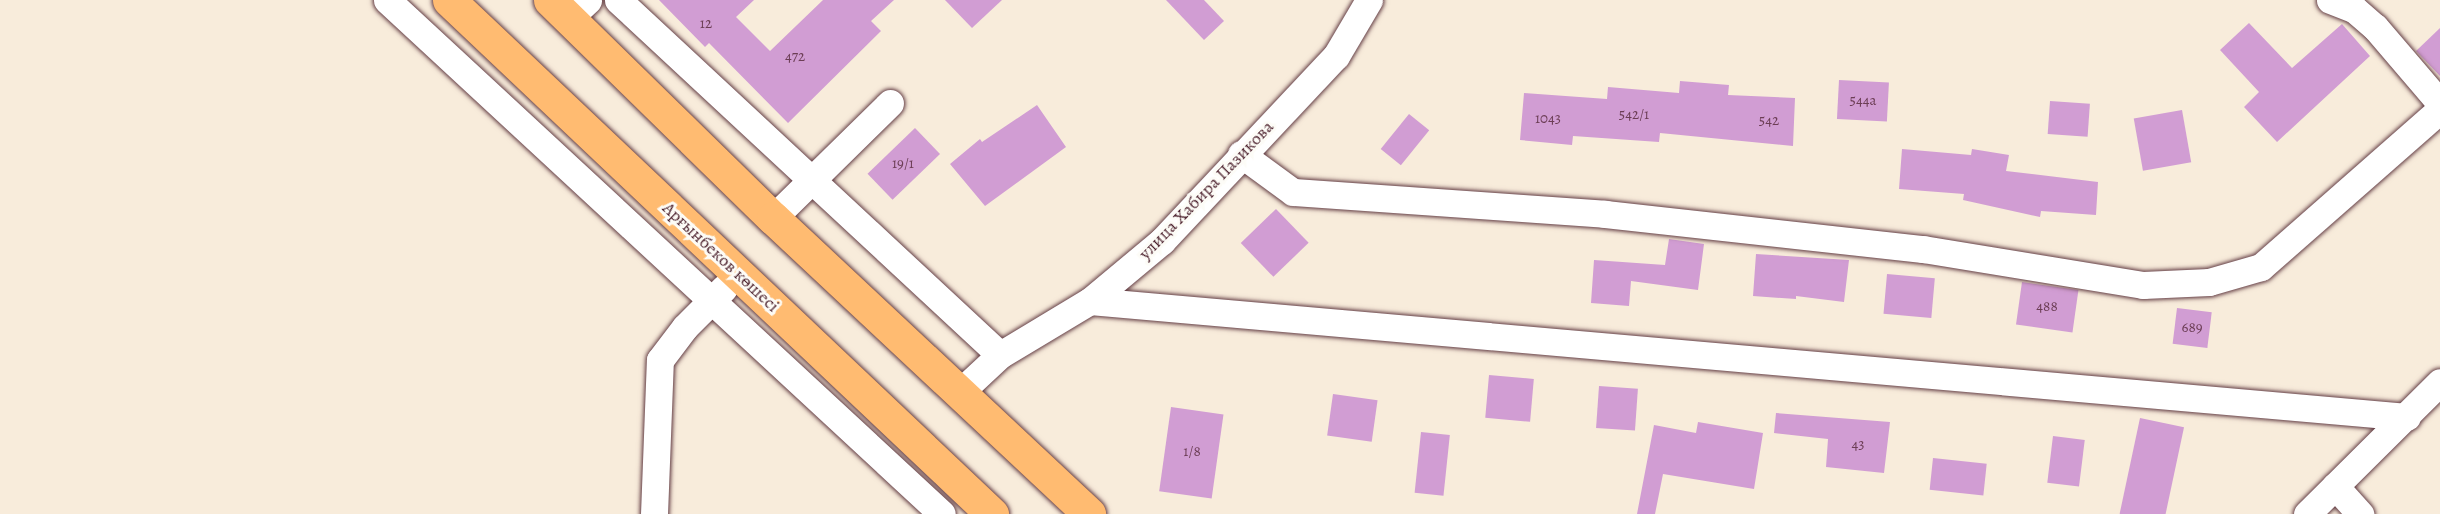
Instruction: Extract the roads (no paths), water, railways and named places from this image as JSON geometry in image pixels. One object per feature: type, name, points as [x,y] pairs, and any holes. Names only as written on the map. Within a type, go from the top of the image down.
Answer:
[{"type":"main road","name":"Арғынбеков көшесі","points":[[449,0],[992,514]]},
{"type":"main road","points":[[569,6],[773,218],[958,394],[1089,514]]},
{"type":"street","points":[[387,0],[942,514]]},
{"type":"street","points":[[618,0],[1000,355]]},
{"type":"street","name":"улица Хабира Пазикова","points":[[958,394],[1000,355],[1090,301],[1162,241],[1241,154],[1336,56],[1369,0]]},
{"type":"street","points":[[2330,0],[2354,9],[2375,27],[2440,103]]},
{"type":"street","points":[[773,218],[890,103]]},
{"type":"street","points":[[1241,154],[1293,192],[1617,215],[1923,249],[2143,285],[2209,282],[2261,267],[2440,110]]},
{"type":"street","points":[[654,514],[660,360],[685,327],[739,274]]},
{"type":"street","points":[[1090,301],[2407,417]]},
{"type":"street","points":[[2307,514],[2440,382]]},
{"type":"street","points":[[2335,486],[2361,514]]}]
